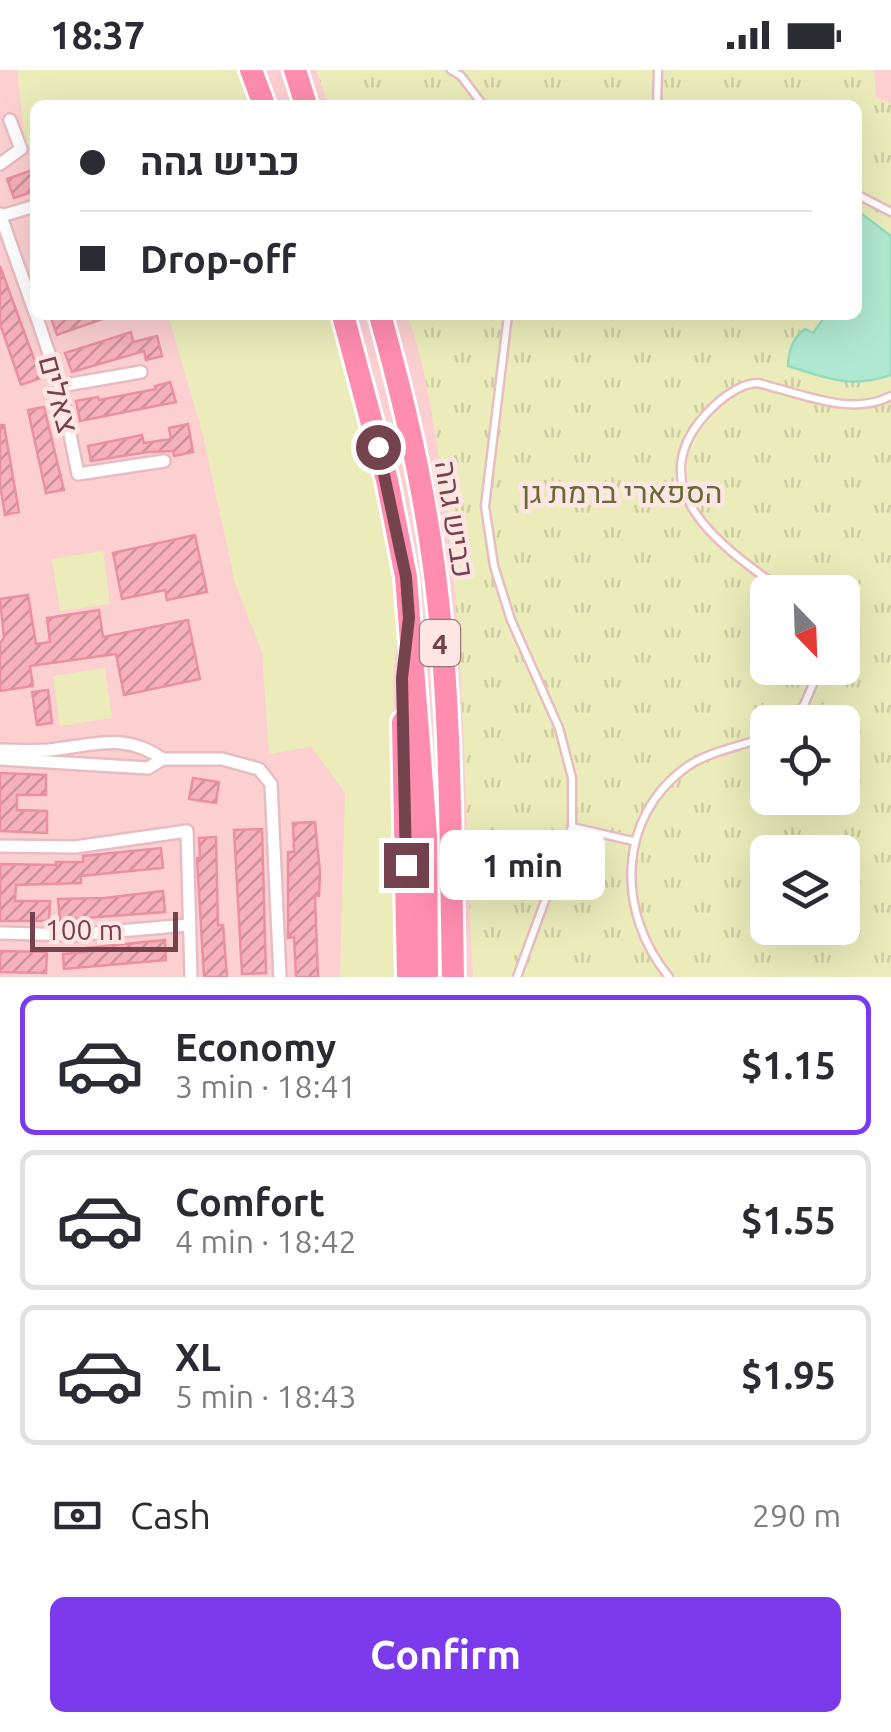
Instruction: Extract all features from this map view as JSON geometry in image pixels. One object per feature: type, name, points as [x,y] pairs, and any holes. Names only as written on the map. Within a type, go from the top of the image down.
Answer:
[{"type":"highway","points":[[251,70],[262,100]]},
{"type":"highway","points":[[295,70],[304,100]]},
{"type":"highway","name":"כביש גהה","points":[[344,320],[387,480],[406,577],[426,836],[427,977]]},
{"type":"highway","name":"כביש גהה","points":[[381,320],[418,469],[434,568],[444,693],[453,977]]},
{"type":"highway","points":[[408,977],[402,678],[409,618]]},
{"type":"street","points":[[0,164],[22,149],[10,120]]},
{"type":"street","points":[[0,215],[30,207]]},
{"type":"street","name":"צאלים","points":[[0,215],[30,297]]},
{"type":"street","name":"צאלים","points":[[38,320],[60,386],[78,474],[164,461]]},
{"type":"street","points":[[60,386],[141,372]]},
{"type":"street","points":[[0,759],[44,756],[99,740],[146,747],[163,759]]},
{"type":"street","points":[[0,750],[106,768],[148,768],[163,759],[222,759],[259,770],[271,784],[280,977]]},
{"type":"street","points":[[0,846],[75,847],[187,830],[191,977]]},
{"type":"street","points":[[0,933],[74,935],[188,925]]},
{"type":"lane","points":[[451,70],[461,76],[479,100]]},
{"type":"lane","points":[[657,100],[658,70]]},
{"type":"lane","points":[[862,197],[891,212]]},
{"type":"lane","points":[[507,320],[486,506],[494,566],[511,620],[558,728],[572,778],[572,827],[517,977]]},
{"type":"lane","points":[[762,575],[723,547],[696,516],[682,486],[684,454],[702,418],[722,397],[755,383],[830,403],[877,404],[891,396]]},
{"type":"lane","points":[[669,977],[635,912],[633,842],[655,795],[684,769],[750,743]]},
{"type":"lane","points":[[572,827],[633,842]]},
{"type":"shaded area","points":[[0,70],[891,70],[891,977],[0,977]]},
{"type":"shaded area","points":[[862,214],[891,236],[891,375],[851,381],[788,366],[797,337],[805,329],[813,333],[822,320],[862,320]]},
{"type":"green space","points":[[17,70],[242,70],[255,100],[30,100],[30,149],[26,150]]},
{"type":"green space","name":"הספארי ברמת גן","points":[[316,70],[874,70],[876,97],[891,104],[891,977],[473,977],[460,661],[449,535],[428,392],[409,320],[862,320],[862,100],[327,100]]},
{"type":"green space","points":[[169,320],[339,320],[396,562],[399,617],[393,679],[400,977],[340,977],[345,793],[312,747],[269,754],[262,652],[235,583],[203,435]]},
{"type":"green space","points":[[103,551],[110,604],[60,611],[52,559]]},
{"type":"green space","points":[[105,668],[112,718],[60,726],[53,676]]},
{"type":"building","points":[[30,171],[30,193],[14,198],[7,179]]},
{"type":"building","points":[[0,266],[41,378],[21,385],[0,324]]},
{"type":"building","points":[[52,320],[100,320],[57,335]]},
{"type":"building","points":[[131,332],[133,342],[157,336],[162,356],[146,360],[144,351],[72,372],[65,353]]},
{"type":"building","points":[[170,382],[176,402],[80,421],[76,401],[156,389],[155,386]]},
{"type":"building","points":[[44,407],[64,490],[46,493],[28,410]]},
{"type":"building","points":[[188,424],[193,452],[174,456],[173,451],[148,452],[91,461],[88,446],[142,435],[144,443],[171,439],[169,428]]},
{"type":"building","points":[[0,425],[4,425],[19,512],[5,515],[0,485]]},
{"type":"building","points":[[195,535],[207,592],[167,600],[165,590],[122,599],[113,553]]},
{"type":"building","points":[[28,595],[36,644],[50,642],[47,618],[99,610],[103,637],[188,620],[200,679],[124,695],[116,654],[30,666],[33,686],[0,691],[0,643],[4,638],[0,599]]},
{"type":"building","points":[[48,690],[52,723],[37,725],[32,692]]},
{"type":"building","points":[[0,773],[46,775],[46,795],[17,795],[17,810],[47,811],[47,833],[0,831]]},
{"type":"building","points":[[193,778],[219,782],[216,803],[189,799]]},
{"type":"building","points":[[315,822],[320,872],[319,896],[315,896],[318,977],[296,977],[294,937],[288,938],[288,852],[294,852],[293,823]]},
{"type":"building","points":[[262,829],[266,973],[242,974],[234,830]]},
{"type":"building","points":[[216,837],[218,925],[223,925],[227,977],[204,977],[197,858],[199,838]]},
{"type":"building","points":[[161,848],[163,868],[81,876],[81,883],[16,885],[15,901],[50,901],[49,921],[0,921],[0,864],[56,865],[83,862],[83,856]]},
{"type":"building","points":[[163,891],[165,912],[60,920],[58,899]]},
{"type":"building","points":[[165,940],[166,960],[64,969],[63,954]]},
{"type":"building","points":[[0,951],[47,952],[46,973],[0,972]]},
{"type":"route","points":[[378,447],[406,577],[409,618],[402,678],[406,865]]}]
